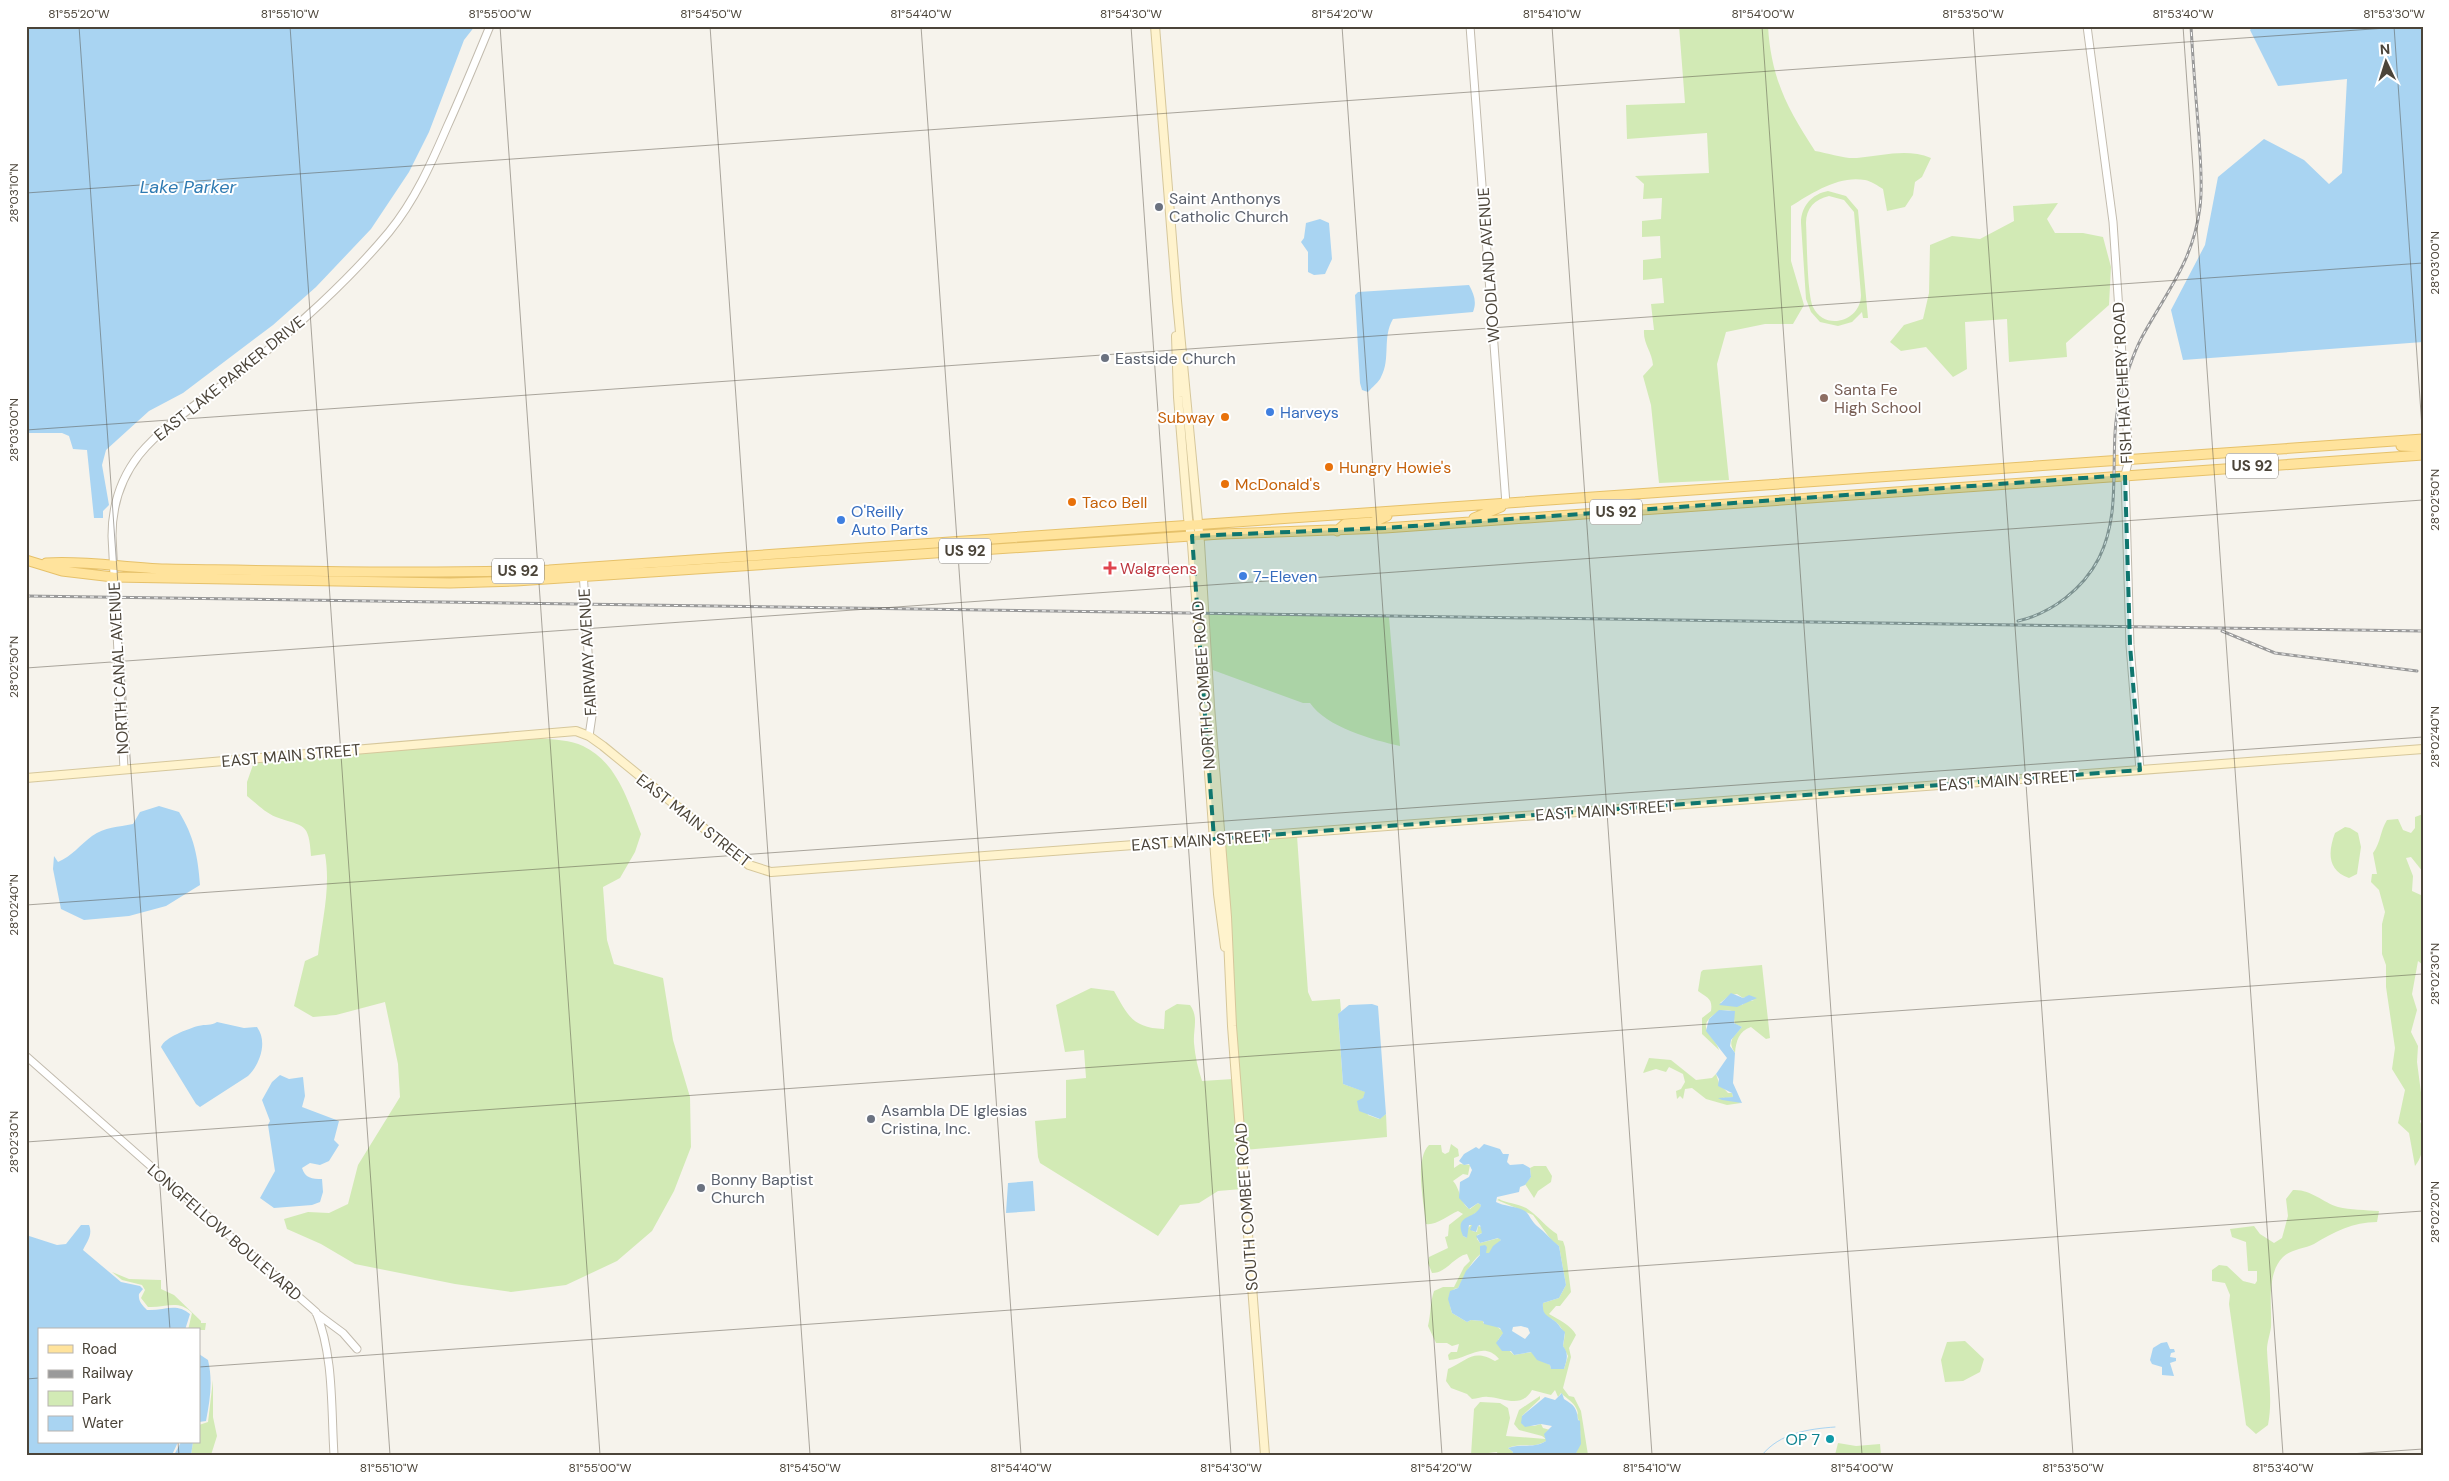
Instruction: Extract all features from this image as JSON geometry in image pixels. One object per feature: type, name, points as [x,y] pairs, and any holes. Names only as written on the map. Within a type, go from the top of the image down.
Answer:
[{"type":"main road","name":"NORTH COMBEE ROAD","points":[[1155,26],[1179,322],[1176,334],[1178,396],[1195,536],[1218,838]]},
{"type":"main road","name":"US 92","points":[[41,563],[64,561],[112,567],[297,571],[450,572],[582,568],[2423,439]]},
{"type":"main road","points":[[2363,444],[2423,447]]},
{"type":"main road","points":[[2255,451],[2256,466]]},
{"type":"main road","name":"US 92","points":[[26,560],[41,563],[62,571],[112,578],[450,583],[583,578],[1195,536],[1337,531],[1548,517],[2423,455]]},
{"type":"main road","points":[[1736,488],[1751,491],[1760,502],[1782,485],[1788,493],[1800,499]]},
{"type":"main road","points":[[1452,523],[1488,514],[1506,504],[1515,512],[1548,517]]},
{"type":"main road","points":[[1337,531],[1345,524],[1373,522],[1396,512]]},
{"type":"main road","points":[[968,551],[1018,542],[1027,537]]},
{"type":"main road","points":[[734,558],[735,568]]},
{"type":"main road","points":[[297,571],[297,581]]},
{"type":"main road","points":[[450,572],[450,583]]},
{"type":"main road","name":"EAST MAIN STREET","points":[[26,778],[576,731],[589,736],[749,865],[771,872],[2423,749]]},
{"type":"main road","name":"SOUTH COMBEE ROAD","points":[[1218,838],[1228,936],[1227,959],[1265,1455]]},
{"type":"street","name":"EAST LAKE PARKER DRIVE","points":[[112,567],[112,523],[115,508],[125,478],[139,456],[160,433],[257,359],[304,317],[388,233],[405,212],[434,161],[490,26]]},
{"type":"street","name":"WOODLAND AVENUE","points":[[1470,26],[1506,504]]},
{"type":"street","name":"FISH HATCHERY ROAD","points":[[2087,26],[2113,222],[2129,460],[2125,475],[2130,645],[2140,770]]},
{"type":"street","name":"NORTH CANAL AVENUE","points":[[112,567],[124,769]]},
{"type":"street","name":"FAIRWAY AVENUE","points":[[582,568],[592,716],[589,736]]},
{"type":"street","name":"LONGFELLOW BOULEVARD","points":[[26,1056],[316,1312],[324,1331],[327,1352],[334,1455]]},
{"type":"street","points":[[316,1312],[343,1334],[357,1349]]},
{"type":"highlighted area","points":[[2125,475],[2130,645],[2140,770],[1214,839],[1192,536],[1385,528]]},
{"type":"green space","points":[[1679,26],[1768,26],[1773,61],[1782,92],[1796,121],[1815,151],[1852,158],[1903,153],[1931,158],[1922,177],[1915,182],[1913,195],[1905,207],[1887,211],[1883,189],[1867,181],[1855,179],[1826,186],[1791,206],[1791,261],[1804,305],[1793,324],[1765,324],[1726,332],[1717,364],[1729,480],[1659,483],[1651,405],[1643,376],[1653,365],[1644,330],[1654,330],[1651,304],[1664,303],[1662,278],[1643,280],[1643,260],[1661,258],[1660,236],[1642,237],[1642,221],[1661,219],[1662,198],[1643,199],[1644,184],[1635,176],[1709,173],[1707,133],[1627,139],[1626,105],[1685,103]]},
{"type":"green space","points":[[1828,191],[1846,196],[1858,210],[1868,318],[1863,318],[1862,312],[1852,322],[1838,326],[1820,322],[1811,312],[1806,299],[1801,223],[1805,206],[1812,198]],"holes":[[[1829,196],[1844,200],[1854,212],[1861,295],[1859,304],[1849,317],[1833,321],[1819,315],[1813,307],[1811,300],[1806,218],[1812,205],[1820,199]]]},
{"type":"green space","points":[[2058,203],[2047,219],[2055,233],[2083,233],[2103,237],[2111,267],[2109,305],[2066,343],[2067,357],[2009,362],[2007,319],[1965,322],[1967,369],[1953,377],[1926,347],[1901,351],[1890,342],[1904,325],[1923,319],[1929,293],[1930,245],[1952,236],[1980,239],[2014,221],[2013,206]]},
{"type":"green space","points":[[1207,612],[1389,617],[1400,746],[1364,736],[1338,726],[1317,711],[1310,703],[1303,703],[1210,669]]},
{"type":"green space","points":[[541,738],[578,744],[595,753],[605,762],[613,772],[626,796],[641,834],[635,852],[620,878],[603,887],[607,940],[614,964],[663,978],[673,1040],[690,1097],[691,1147],[674,1191],[652,1231],[617,1261],[566,1285],[511,1292],[455,1284],[355,1264],[321,1244],[287,1229],[284,1219],[308,1212],[329,1213],[348,1204],[358,1165],[400,1097],[398,1064],[385,1002],[336,1015],[313,1017],[294,1006],[305,961],[318,955],[327,879],[325,854],[311,856],[309,837],[303,828],[272,815],[247,796],[247,782],[254,762]]},
{"type":"green space","points":[[2423,814],[2423,872],[2411,857],[2406,858],[2413,876],[2412,891],[2423,896],[2423,965],[2418,961],[2412,994],[2417,1010],[2411,1032],[2418,1046],[2417,1062],[2423,1108],[2423,1117],[2420,1121],[2423,1132],[2423,1145],[2415,1166],[2409,1133],[2398,1123],[2405,1090],[2392,1069],[2395,1048],[2386,987],[2386,965],[2382,954],[2382,924],[2385,912],[2379,890],[2371,882],[2372,874],[2377,874],[2373,853],[2387,820],[2398,819],[2403,830],[2411,833],[2415,828],[2415,817]]},
{"type":"green space","points":[[2345,827],[2358,833],[2361,847],[2357,874],[2349,878],[2337,870],[2331,860],[2331,847],[2335,833]]},
{"type":"green space","points":[[1297,836],[1308,992],[1312,1001],[1340,999],[1341,1011],[1338,1015],[1343,1084],[1366,1092],[1363,1098],[1368,1115],[1379,1119],[1386,1114],[1387,1137],[1244,1150],[1224,841]]},
{"type":"green space","points":[[1762,965],[1770,1038],[1766,1039],[1751,1027],[1739,1037],[1735,1053],[1732,1049],[1731,1041],[1742,1027],[1735,1024],[1732,1011],[1728,1010],[1715,1014],[1706,1024],[1708,1032],[1719,1050],[1702,1034],[1702,1018],[1711,1011],[1709,999],[1698,991],[1703,970]],"holes":[[[1737,994],[1754,1001],[1748,1000],[1742,1005],[1720,1003],[1730,995]]]},
{"type":"green space","points":[[1091,988],[1114,991],[1123,1007],[1133,1019],[1145,1026],[1154,1028],[1164,1029],[1165,1011],[1177,1004],[1190,1005],[1193,1010],[1195,1023],[1194,1048],[1202,1081],[1233,1079],[1242,1189],[1218,1191],[1199,1203],[1180,1205],[1158,1236],[1040,1163],[1038,1157],[1035,1121],[1066,1118],[1066,1080],[1086,1078],[1084,1050],[1065,1052],[1056,1005]]},
{"type":"green space","points":[[1649,1058],[1671,1060],[1696,1080],[1712,1078],[1716,1074],[1719,1083],[1728,1093],[1732,1093],[1733,1097],[1725,1098],[1721,1096],[1726,1099],[1741,1103],[1727,1105],[1706,1099],[1692,1088],[1685,1089],[1683,1099],[1680,1096],[1677,1099],[1676,1091],[1681,1089],[1685,1082],[1683,1074],[1669,1067],[1666,1072],[1656,1069],[1643,1073]]},
{"type":"green space","points":[[1451,1144],[1458,1149],[1459,1156],[1454,1158],[1454,1168],[1460,1164],[1470,1165],[1468,1175],[1463,1174],[1453,1181],[1462,1200],[1470,1209],[1478,1203],[1481,1205],[1480,1210],[1462,1222],[1463,1236],[1467,1238],[1467,1229],[1472,1224],[1472,1231],[1477,1232],[1478,1226],[1482,1227],[1482,1233],[1477,1235],[1480,1243],[1499,1238],[1501,1240],[1490,1253],[1485,1251],[1476,1258],[1458,1288],[1454,1289],[1450,1301],[1452,1313],[1467,1322],[1471,1320],[1483,1321],[1483,1323],[1496,1326],[1504,1332],[1498,1340],[1514,1355],[1532,1352],[1537,1358],[1550,1365],[1551,1369],[1564,1369],[1568,1356],[1563,1346],[1565,1334],[1555,1321],[1545,1315],[1543,1309],[1543,1303],[1559,1298],[1566,1285],[1559,1246],[1552,1241],[1533,1215],[1497,1200],[1499,1199],[1525,1208],[1557,1234],[1558,1240],[1563,1241],[1565,1247],[1571,1292],[1560,1306],[1556,1306],[1549,1314],[1568,1326],[1576,1335],[1569,1348],[1571,1357],[1563,1388],[1569,1396],[1574,1397],[1581,1411],[1588,1455],[1575,1455],[1579,1446],[1580,1436],[1578,1412],[1576,1407],[1561,1393],[1558,1397],[1555,1390],[1551,1395],[1532,1390],[1528,1396],[1518,1401],[1486,1397],[1472,1399],[1467,1394],[1451,1388],[1446,1381],[1448,1369],[1470,1357],[1481,1356],[1495,1361],[1499,1359],[1487,1351],[1481,1351],[1449,1360],[1448,1355],[1451,1352],[1457,1352],[1459,1344],[1452,1346],[1447,1343],[1436,1343],[1428,1326],[1434,1291],[1443,1287],[1454,1287],[1464,1267],[1470,1261],[1467,1254],[1458,1258],[1446,1268],[1432,1273],[1428,1263],[1429,1257],[1448,1248],[1445,1237],[1448,1236],[1449,1225],[1463,1214],[1458,1211],[1438,1222],[1426,1224],[1421,1182],[1422,1161],[1424,1152],[1429,1145],[1441,1145],[1442,1152],[1445,1154],[1449,1152]]},
{"type":"green space","points":[[1546,1166],[1552,1176],[1551,1182],[1538,1191],[1534,1198],[1525,1184],[1531,1177],[1530,1168]]},
{"type":"green space","points":[[2293,1190],[2311,1194],[2338,1207],[2379,1211],[2377,1222],[2368,1222],[2344,1228],[2314,1244],[2290,1252],[2278,1264],[2272,1281],[2271,1327],[2267,1347],[2270,1397],[2268,1425],[2256,1434],[2246,1425],[2229,1304],[2230,1295],[2225,1283],[2212,1281],[2212,1270],[2219,1265],[2227,1266],[2243,1281],[2255,1284],[2257,1281],[2257,1271],[2248,1271],[2246,1242],[2232,1237],[2230,1229],[2254,1226],[2260,1234],[2274,1243],[2282,1238],[2288,1216],[2286,1199]]},
{"type":"green space","points":[[112,1272],[129,1279],[161,1280],[161,1289],[174,1295],[201,1321],[201,1323],[206,1323],[205,1330],[188,1328],[192,1313],[182,1306],[148,1307],[141,1298],[145,1290],[142,1285],[122,1280]]},
{"type":"green space","points":[[1965,1341],[1984,1359],[1980,1372],[1963,1381],[1945,1382],[1941,1360],[1947,1342]]},
{"type":"green space","points":[[213,1380],[213,1417],[217,1436],[211,1455],[191,1455],[193,1444],[200,1444],[200,1425],[208,1422]]},
{"type":"green space","points":[[1540,1396],[1540,1399],[1522,1416],[1523,1425],[1534,1426],[1541,1424],[1543,1428],[1550,1430],[1547,1431],[1546,1441],[1537,1445],[1508,1448],[1513,1452],[1512,1455],[1498,1455],[1497,1452],[1471,1455],[1474,1409],[1480,1402],[1500,1403],[1508,1408],[1510,1418],[1506,1436],[1546,1439],[1542,1436],[1519,1430],[1514,1424],[1519,1410]]},
{"type":"green space","points":[[1838,1443],[1856,1446],[1880,1444],[1881,1455],[1835,1455]]},
{"type":"water","name":"Lake Parker","points":[[26,26],[475,26],[464,40],[429,132],[409,172],[371,229],[316,287],[273,325],[183,393],[149,411],[106,450],[102,465],[109,505],[103,511],[103,518],[94,518],[87,450],[73,449],[69,436],[62,433],[26,433]]},
{"type":"water","points":[[2253,26],[2423,26],[2423,342],[2183,360],[2171,310],[2205,245],[2218,177],[2264,139],[2304,160],[2329,184],[2342,173],[2347,79],[2278,86],[2250,30]]},
{"type":"water","points":[[1320,219],[1329,223],[1332,259],[1325,274],[1314,275],[1308,272],[1308,252],[1301,242],[1304,238],[1306,223]]},
{"type":"water","points":[[1469,285],[1474,298],[1473,312],[1393,319],[1388,333],[1386,363],[1381,377],[1368,392],[1362,390],[1355,295],[1358,292]]},
{"type":"water","points":[[159,806],[179,812],[184,821],[194,847],[200,885],[166,906],[129,916],[84,920],[61,909],[53,869],[54,856],[58,862],[68,857],[97,833],[133,824],[140,812]]},
{"type":"water","points":[[1731,993],[1743,998],[1749,995],[1757,998],[1737,1007],[1719,1005]]},
{"type":"water","points":[[1372,1004],[1378,1006],[1386,1114],[1380,1119],[1359,1111],[1357,1101],[1363,1098],[1365,1092],[1343,1084],[1338,1014],[1349,1005]]},
{"type":"water","points":[[1719,1010],[1735,1011],[1734,1023],[1742,1027],[1731,1040],[1730,1046],[1735,1053],[1733,1083],[1742,1103],[1718,1098],[1733,1097],[1732,1093],[1718,1086],[1719,1079],[1716,1074],[1727,1058],[1706,1031],[1709,1019]]},
{"type":"water","points":[[217,1022],[244,1028],[257,1027],[262,1039],[261,1053],[256,1065],[248,1076],[200,1107],[196,1104],[161,1047],[167,1040],[183,1031]]},
{"type":"water","points":[[280,1075],[289,1079],[303,1077],[305,1096],[302,1107],[339,1121],[334,1140],[339,1145],[329,1161],[320,1165],[310,1163],[302,1168],[309,1177],[322,1179],[323,1192],[320,1202],[312,1205],[274,1208],[260,1198],[275,1171],[268,1125],[270,1121],[262,1100],[272,1082]]},
{"type":"water","points":[[1484,1144],[1500,1149],[1503,1154],[1509,1154],[1507,1162],[1510,1165],[1523,1164],[1530,1168],[1531,1177],[1525,1185],[1520,1187],[1519,1192],[1497,1197],[1496,1202],[1525,1211],[1535,1224],[1559,1246],[1566,1285],[1559,1298],[1543,1303],[1543,1310],[1565,1332],[1563,1346],[1567,1357],[1564,1369],[1551,1369],[1550,1365],[1537,1360],[1531,1352],[1514,1355],[1511,1351],[1502,1351],[1496,1343],[1503,1333],[1500,1328],[1484,1324],[1483,1321],[1471,1320],[1467,1322],[1452,1313],[1448,1299],[1450,1291],[1458,1288],[1466,1271],[1480,1255],[1480,1246],[1485,1245],[1487,1247],[1486,1253],[1489,1253],[1493,1246],[1501,1240],[1498,1238],[1480,1243],[1476,1236],[1482,1233],[1480,1225],[1476,1232],[1470,1230],[1472,1225],[1469,1225],[1467,1238],[1463,1236],[1461,1229],[1463,1220],[1479,1210],[1481,1205],[1478,1203],[1469,1209],[1459,1198],[1460,1182],[1469,1177],[1472,1170],[1469,1164],[1464,1165],[1459,1161],[1464,1154],[1476,1147],[1479,1149]],"holes":[[[1521,1326],[1528,1328],[1530,1333],[1525,1339],[1512,1331],[1513,1327]]]},
{"type":"water","points":[[1033,1181],[1035,1211],[1006,1213],[1008,1183]]},
{"type":"water","points":[[81,1225],[89,1225],[89,1238],[83,1250],[121,1282],[140,1286],[143,1289],[139,1294],[139,1299],[147,1310],[180,1308],[190,1314],[186,1328],[38,1328],[38,1444],[177,1444],[172,1455],[26,1455],[26,1235],[57,1245],[66,1244]]},
{"type":"water","points":[[2167,1342],[2170,1349],[2174,1349],[2175,1352],[2171,1353],[2170,1357],[2176,1358],[2176,1361],[2170,1363],[2174,1376],[2162,1375],[2162,1367],[2152,1364],[2150,1360],[2153,1348]]},
{"type":"water","points":[[200,1355],[208,1360],[210,1368],[210,1398],[206,1421],[200,1422]]},
{"type":"water","points":[[1562,1393],[1564,1399],[1574,1407],[1580,1421],[1581,1444],[1575,1455],[1512,1455],[1513,1452],[1508,1448],[1537,1445],[1546,1441],[1544,1434],[1552,1426],[1541,1424],[1525,1427],[1521,1423],[1522,1416],[1545,1397],[1555,1400]]},
{"type":"water","points":[[180,1444],[193,1444],[191,1455],[174,1455]]},
{"type":"waterway","points":[[1762,1455],[1786,1437],[1805,1431],[1835,1427]]},
{"type":"railway","points":[[2018,621],[2054,606],[2075,589],[2092,569],[2107,539],[2113,499],[2116,418],[2120,398],[2138,344],[2178,275],[2192,244],[2197,226],[2200,207],[2201,172],[2191,26]]},
{"type":"railway","points":[[26,596],[2423,631]]},
{"type":"railway","points":[[2222,631],[2275,653],[2417,671]]},
{"type":"place","name":"Saint Anthonys Catholic Church","points":[[1159,207]]},
{"type":"place","name":"Eastside Church","points":[[1105,358]]},
{"type":"place","name":"Santa Fe High School","points":[[1824,398]]},
{"type":"place","name":"Harveys","points":[[1270,412]]},
{"type":"place","name":"Subway","points":[[1225,417]]},
{"type":"place","name":"Hungry Howie's","points":[[1329,467]]},
{"type":"place","name":"McDonald's","points":[[1225,484]]},
{"type":"place","name":"Taco Bell","points":[[1072,502]]},
{"type":"place","name":"O'Reilly Auto Parts","points":[[841,520]]},
{"type":"place","name":"Walgreens","points":[[1110,568]]},
{"type":"place","name":"7-Eleven","points":[[1243,576]]},
{"type":"place","name":"Asambla DE Iglesias Cristina, Inc.","points":[[871,1119]]},
{"type":"place","name":"Bonny Baptist Church","points":[[701,1188]]},
{"type":"place","name":"OP 7","points":[[1830,1439]]}]
